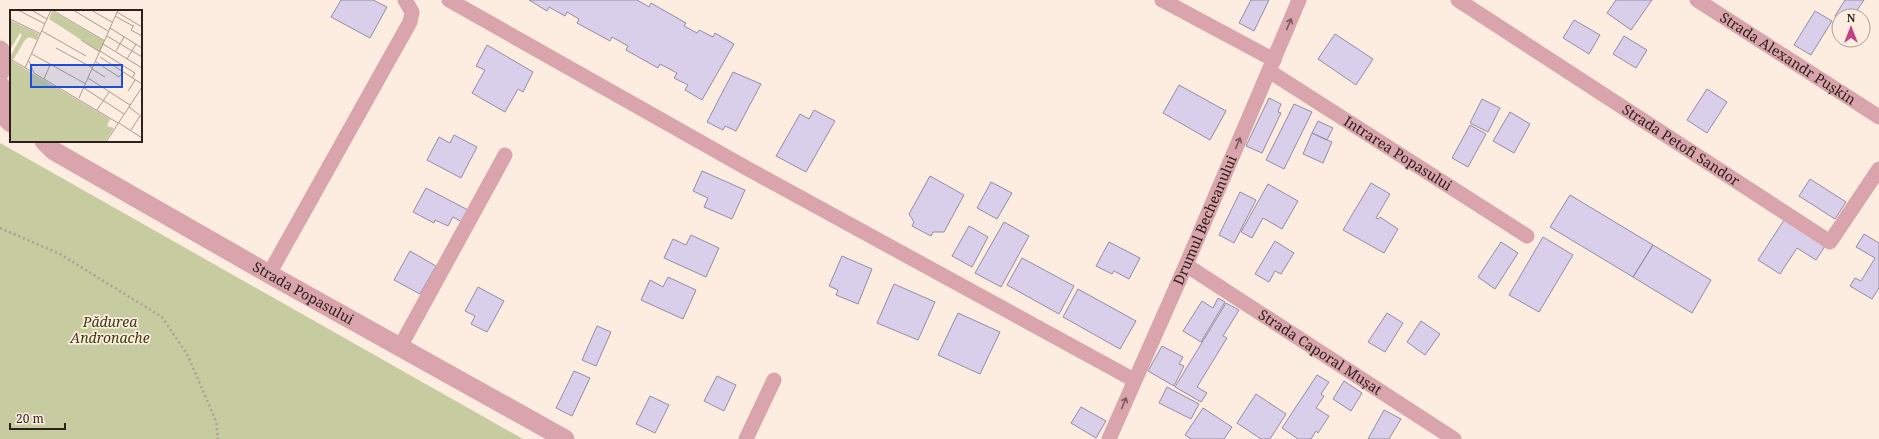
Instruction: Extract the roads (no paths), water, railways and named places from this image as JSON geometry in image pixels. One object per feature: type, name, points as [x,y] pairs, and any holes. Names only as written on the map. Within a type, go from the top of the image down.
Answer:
[{"type":"street","points":[[269,274],[410,22],[412,12],[405,0]]},
{"type":"street","points":[[449,0],[750,170],[1134,380]]},
{"type":"street","name":"Intrarea Popasului","points":[[1162,0],[1271,66],[1527,236]]},
{"type":"street","name":"Drumul Becheanului","points":[[1108,439],[1186,265],[1299,0]]},
{"type":"street","name":"Strada Petofi Sandor","points":[[1458,0],[1830,242],[1879,169]]},
{"type":"street","name":"Strada Alexandr Pușkin","points":[[1697,0],[1879,117]]},
{"type":"street","points":[[0,50],[2,56],[0,72]]},
{"type":"street","points":[[0,85],[10,101]]},
{"type":"street","points":[[0,112],[10,122]]},
{"type":"street","name":"Strada Popasului","points":[[37,142],[49,146],[269,274],[565,439]]},
{"type":"street","points":[[400,347],[506,155]]},
{"type":"street","name":"Strada Caporal Mușat","points":[[1186,265],[1454,439]]},
{"type":"street","points":[[746,439],[774,380]]},
{"type":"park label","name":"Pădurea Andronache","points":[[110,330]]}]
